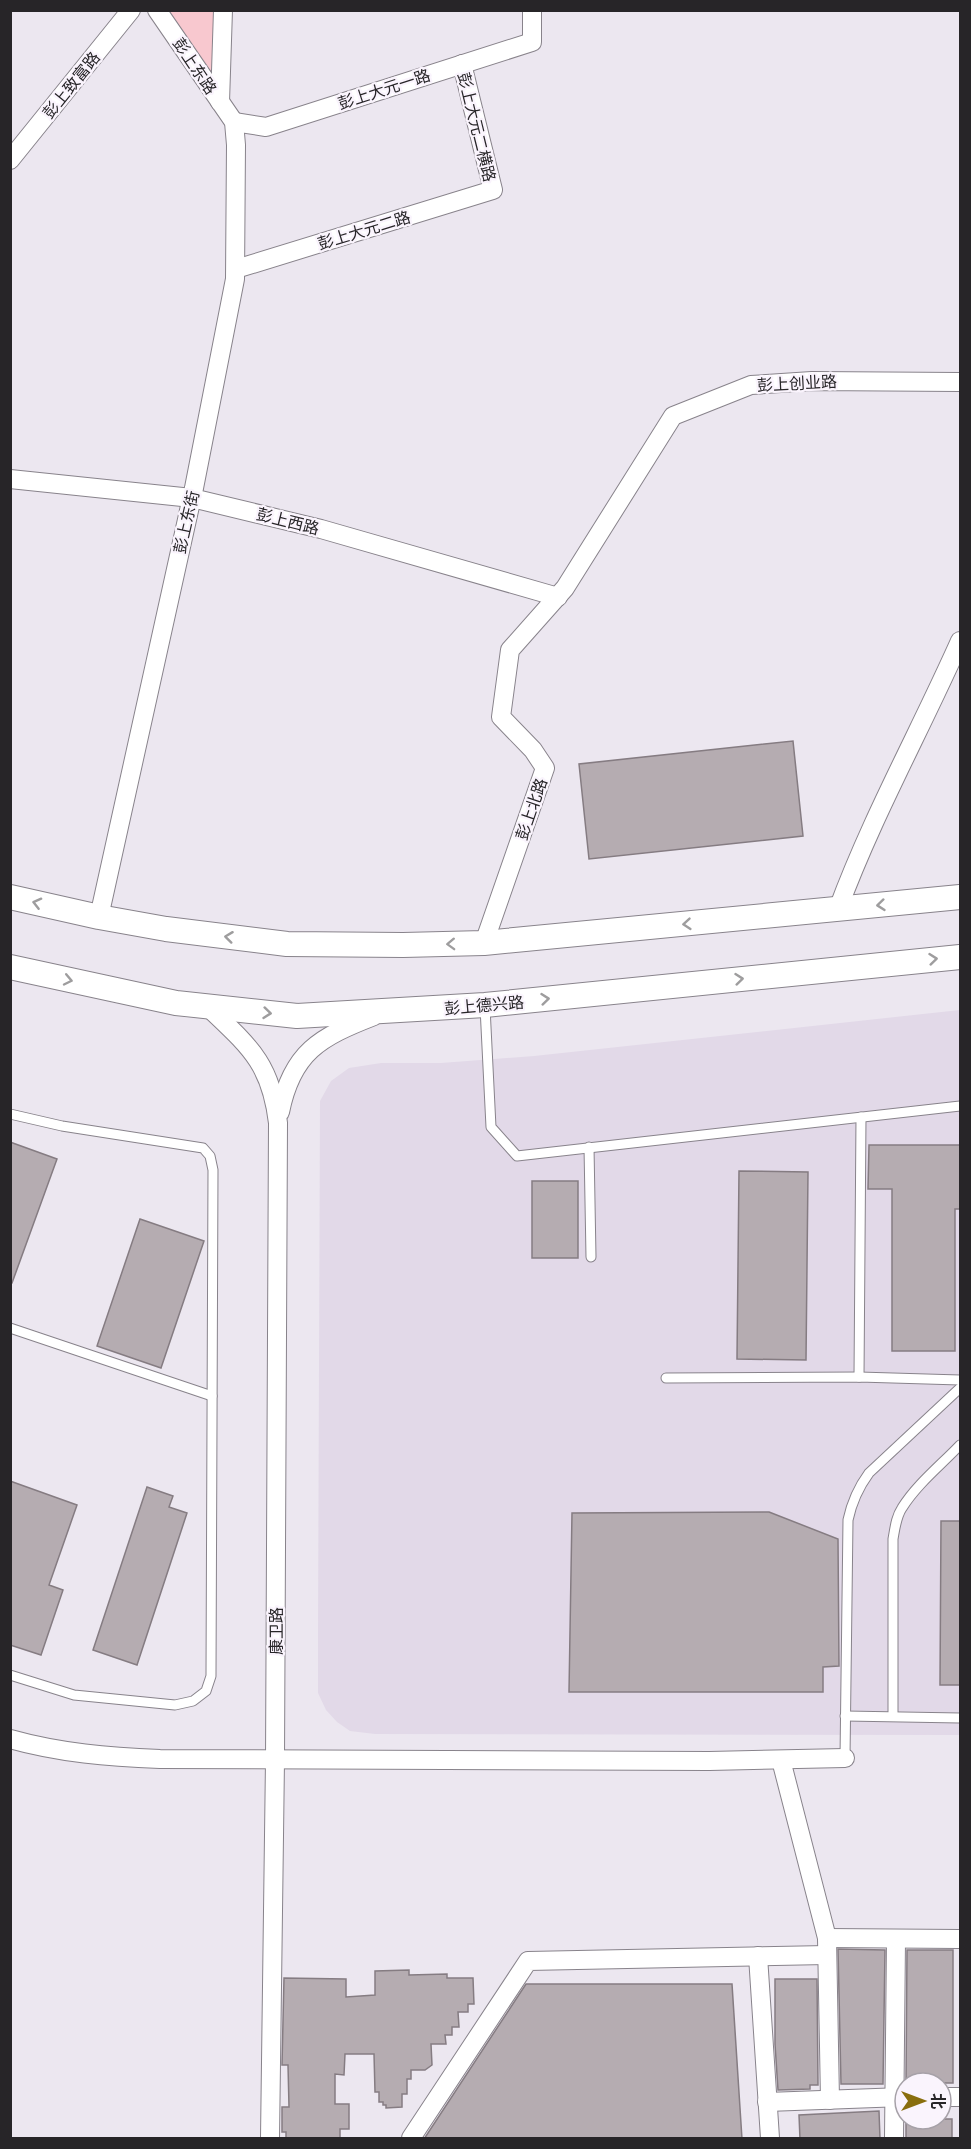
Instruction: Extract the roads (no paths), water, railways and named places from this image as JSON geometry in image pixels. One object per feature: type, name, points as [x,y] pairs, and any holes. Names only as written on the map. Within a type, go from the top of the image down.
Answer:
[{"type":"street","name":"彭上致富路","points":[[10,160],[131,10]]},
{"type":"street","name":"彭上东路","points":[[157,10],[234,122]]},
{"type":"street","points":[[220,102],[224,10]]},
{"type":"street","name":"彭上大元一路","points":[[234,122],[266,127],[532,42],[532,10]]},
{"type":"street","name":"彭上大元二横路","points":[[462,64],[493,190]]},
{"type":"street","name":"彭上东街","points":[[99,917],[192,498],[235,279],[236,145],[234,122]]},
{"type":"street","name":"彭上大元二路","points":[[236,269],[493,190]]},
{"type":"street","name":"彭上创业路","points":[[558,597],[673,416],[751,385],[812,381],[960,382]]},
{"type":"street","name":"彭上西路","points":[[10,479],[192,498],[321,529],[558,597]]},
{"type":"street","name":"彭上北路","points":[[484,943],[545,768],[533,750],[501,717],[510,650],[558,597]]},
{"type":"street","points":[[838,909],[856,860],[879,809],[960,641]]},
{"type":"street","points":[[10,897],[166,929],[288,944],[404,945],[484,943],[960,897]]},
{"type":"street","name":"彭上德兴路","points":[[10,967],[176,1003],[297,1016],[485,1005],[960,957]]},
{"type":"street","points":[[208,1008],[239,1036],[266,1073],[278,1123]]},
{"type":"street","points":[[278,1123],[284,1091],[301,1059],[330,1035],[386,1012]]},
{"type":"street","name":"康卫路","points":[[270,2139],[275,1760],[278,1123]]},
{"type":"street","points":[[10,1739],[38,1747],[103,1757],[275,1760],[844,1758]]},
{"type":"street","points":[[781,1760],[827,1946],[830,2100]]},
{"type":"street","points":[[411,2139],[528,1961],[758,1956],[827,1946],[896,1940],[960,1939]]},
{"type":"street","points":[[896,1940],[899,2071]]},
{"type":"street","points":[[758,1956],[770,2139]]},
{"type":"street","points":[[767,2102],[893,2097]]},
{"type":"lane","points":[[485,1005],[491,1127],[517,1156],[960,1106]]},
{"type":"lane","points":[[10,1114],[62,1126],[203,1148],[210,1156],[213,1170],[212,1677],[206,1691],[193,1701],[175,1705],[74,1695],[10,1675]]},
{"type":"lane","points":[[859,1377],[861,1117]]},
{"type":"lane","points":[[589,1147],[591,1257]]},
{"type":"lane","points":[[10,1328],[212,1396]]},
{"type":"lane","points":[[666,1378],[859,1377],[960,1380]]},
{"type":"lane","points":[[844,1758],[848,1520],[851,1506],[857,1490],[869,1473],[960,1388]]},
{"type":"lane","points":[[893,1716],[892,1539],[896,1521],[911,1496],[960,1446]]},
{"type":"lane","points":[[845,1716],[960,1718]]}]
